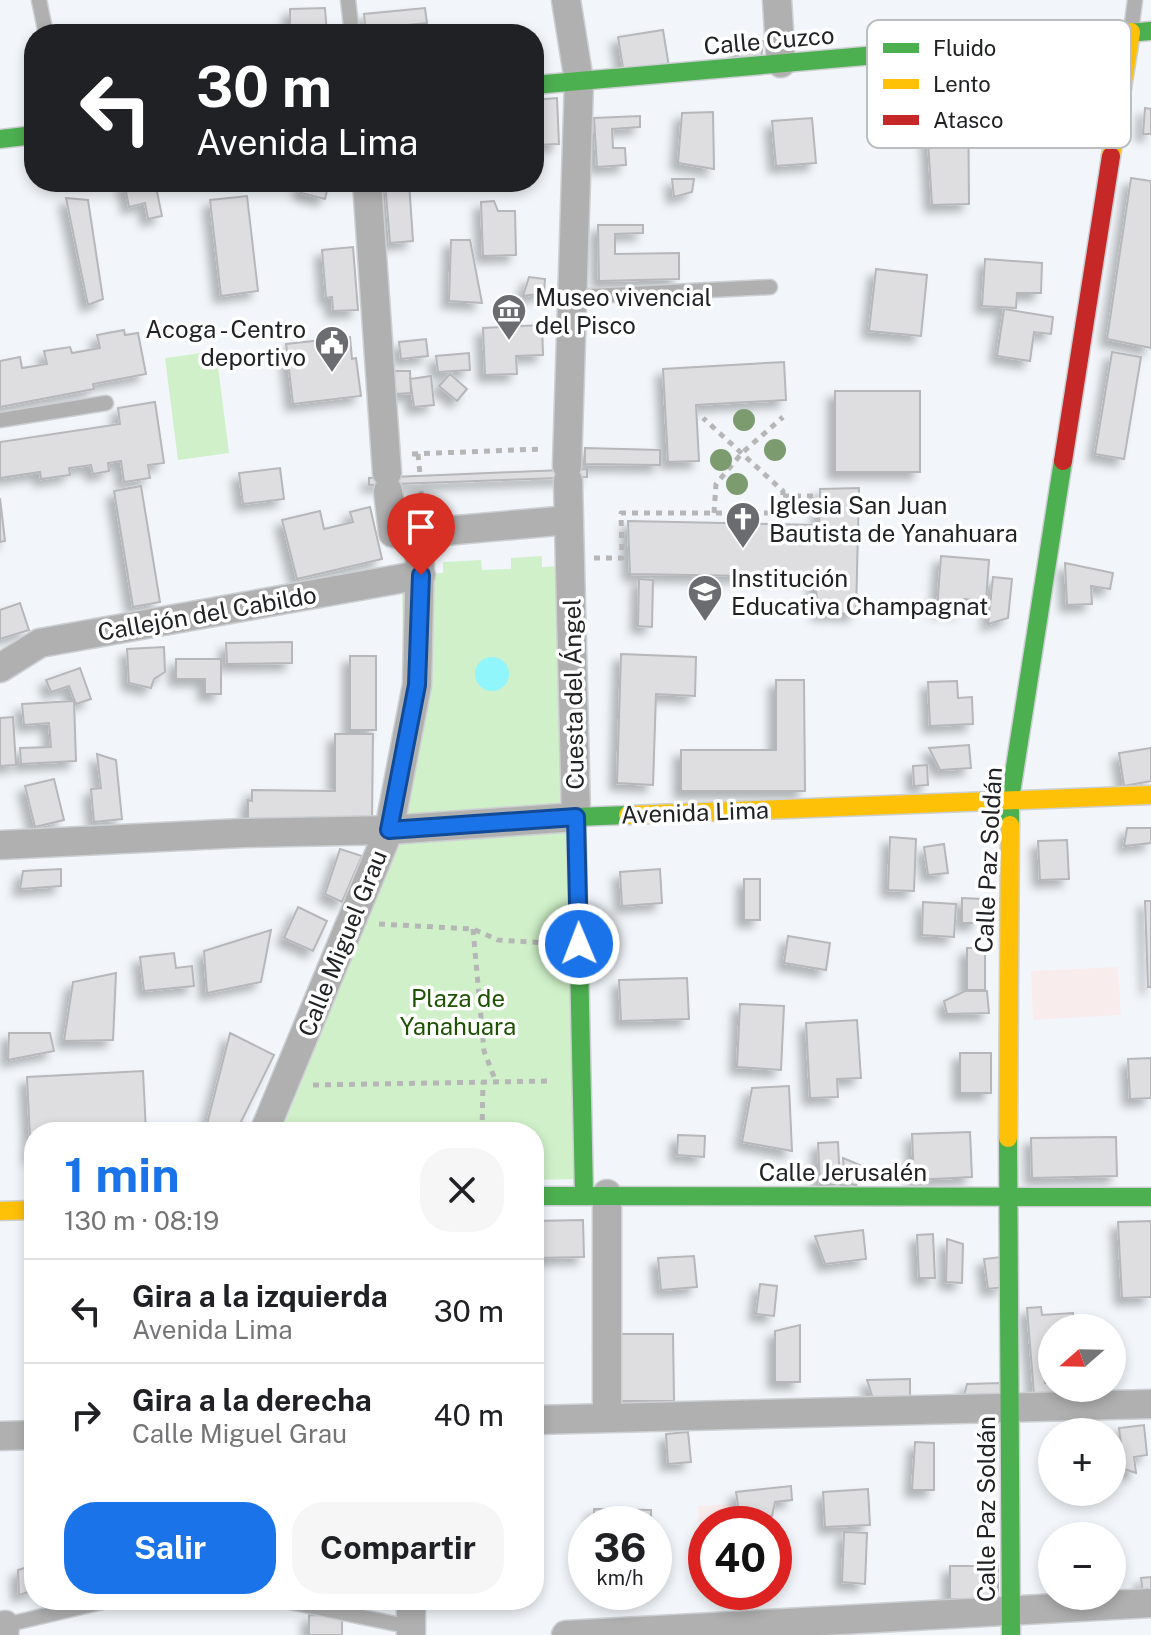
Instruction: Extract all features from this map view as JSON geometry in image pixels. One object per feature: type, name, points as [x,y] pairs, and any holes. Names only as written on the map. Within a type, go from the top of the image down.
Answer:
[{"type":"street","name":"Cuesta del Ángel","points":[[566,0],[579,81],[567,465],[582,1080],[596,1194],[607,1418]]},
{"type":"street","points":[[777,0],[781,63]]},
{"type":"street","name":"Calle Cuzco","points":[[1131,32],[1151,31]]},
{"type":"street","name":"Calle Cuzco","points":[[544,84],[867,55]]},
{"type":"street","points":[[0,139],[24,136]]},
{"type":"street","name":"Calle Paz Soldán","points":[[1011,1622],[1007,1022],[1010,799],[1113,148]]},
{"type":"street","points":[[368,192],[393,533],[425,538],[433,532],[569,520]]},
{"type":"street","name":"Calle Miguel Grau","points":[[268,1122],[389,830],[417,685],[420,552],[425,538]]},
{"type":"street","name":"Callejón del Cabildo","points":[[0,668],[40,643],[421,575]]},
{"type":"street","name":"Avenida Lima","points":[[0,845],[243,833],[389,830],[576,817],[1151,795]]},
{"type":"street","name":"Calle Jerusalén","points":[[544,1196],[1151,1197]]},
{"type":"street","points":[[0,1211],[24,1210]]},
{"type":"street","points":[[544,1420],[1151,1404]]},
{"type":"street","points":[[0,1436],[24,1435]]},
{"type":"street","points":[[566,1635],[1011,1622],[1151,1603]]},
{"type":"lane","points":[[39,0],[44,24]]},
{"type":"lane","points":[[348,0],[351,24]]},
{"type":"lane","name":"Calle Paz Soldán","points":[[1131,32],[1135,0]]},
{"type":"lane","points":[[572,297],[770,287]]},
{"type":"lane","points":[[0,420],[106,403]]},
{"type":"lane","points":[[4,1630],[75,1610]]},
{"type":"lane","points":[[342,1610],[411,1621]]},
{"type":"path","points":[[714,513],[716,484],[742,453],[783,417]]},
{"type":"path","points":[[569,557],[622,558],[621,513],[782,513],[783,491],[703,418]]},
{"type":"path","points":[[418,454],[420,474]]},
{"type":"path","points":[[386,463],[418,454],[567,465]]},
{"type":"path","points":[[421,491],[422,500]]},
{"type":"path","points":[[783,496],[814,496]]},
{"type":"path","points":[[350,922],[473,929],[498,940],[579,944]]},
{"type":"path","points":[[473,929],[484,1051],[496,1082]]},
{"type":"path","points":[[284,1085],[582,1080]]},
{"type":"path","points":[[482,1122],[483,1082]]},
{"type":"shaded area","points":[[1118,967],[1121,1015],[1033,1020],[1031,971]]},
{"type":"green space","points":[[216,351],[229,453],[178,460],[165,358]]},
{"type":"green space","points":[[542,556],[542,567],[563,566],[577,803],[405,820],[402,575],[443,573],[443,562],[481,560],[482,570],[511,569],[511,558]]},
{"type":"green space","name":"Plaza de Yanahuara","points":[[582,823],[577,1179],[544,1180],[544,1122],[285,1122],[400,839]]},
{"type":"water","points":[[492,657],[504,662],[509,674],[504,686],[492,691],[480,686],[475,674],[480,662]]},
{"type":"building","points":[[325,8],[326,24],[290,24],[290,9]]},
{"type":"building","points":[[425,8],[427,23],[365,24],[364,14]]},
{"type":"building","points":[[663,30],[669,67],[624,74],[618,37]]},
{"type":"building","points":[[740,38],[763,41],[761,60],[738,57]]},
{"type":"building","points":[[557,98],[559,144],[544,145],[544,99]]},
{"type":"building","points":[[1145,108],[1151,109],[1151,134],[1143,134]]},
{"type":"building","points":[[713,112],[714,169],[678,163],[682,113]]},
{"type":"building","points":[[640,116],[640,127],[612,129],[613,148],[625,148],[626,165],[597,167],[594,118]]},
{"type":"building","points":[[812,118],[816,163],[776,166],[772,121]]},
{"type":"building","points":[[928,148],[969,148],[969,204],[932,205]]},
{"type":"building","points":[[1131,178],[1151,181],[1151,348],[1107,339]]},
{"type":"building","points":[[672,179],[694,179],[692,192],[674,197]]},
{"type":"building","points":[[126,192],[157,192],[162,216],[148,219],[145,203],[129,207]]},
{"type":"building","points":[[301,192],[327,192],[325,199]]},
{"type":"building","points":[[386,192],[410,192],[413,241],[390,243]]},
{"type":"building","points":[[247,196],[258,291],[221,296],[210,200]]},
{"type":"building","points":[[66,198],[88,200],[103,299],[88,305]]},
{"type":"building","points":[[494,201],[498,211],[515,211],[516,255],[483,256],[481,202]]},
{"type":"building","points":[[598,225],[643,225],[643,233],[615,234],[615,254],[679,253],[679,279],[599,281]]},
{"type":"building","points":[[451,240],[470,240],[482,303],[449,301]]},
{"type":"building","points":[[353,247],[358,310],[333,311],[332,297],[326,298],[322,250]]},
{"type":"building","points":[[985,259],[1042,263],[1041,293],[1017,293],[1016,308],[982,306]]},
{"type":"building","points":[[876,269],[927,275],[921,336],[869,331]]},
{"type":"building","points":[[529,277],[545,279],[544,293],[523,296]]},
{"type":"building","points":[[1004,309],[1053,317],[1051,334],[1034,332],[1030,361],[997,356]]},
{"type":"building","points":[[542,325],[543,355],[516,356],[517,374],[485,375],[483,328]]},
{"type":"building","points":[[124,330],[125,335],[138,333],[146,374],[93,384],[94,389],[0,407],[0,361],[20,357],[22,368],[47,364],[44,351],[70,347],[72,353],[100,348],[97,335]]},
{"type":"building","points":[[350,337],[361,396],[293,404],[286,344]]},
{"type":"building","points":[[426,339],[428,356],[401,359],[399,342]]},
{"type":"building","points":[[1112,352],[1141,357],[1124,459],[1095,454]]},
{"type":"building","points":[[469,353],[470,370],[438,372],[436,356]]},
{"type":"building","points":[[784,362],[786,400],[696,405],[699,461],[668,462],[663,369]]},
{"type":"building","points":[[394,371],[410,371],[411,393],[395,394]]},
{"type":"building","points":[[450,374],[467,389],[457,401],[439,386]]},
{"type":"building","points":[[431,376],[434,405],[414,407],[410,379]]},
{"type":"building","points":[[835,391],[920,391],[920,472],[835,472]]},
{"type":"building","points":[[155,402],[164,463],[148,465],[150,478],[124,482],[121,461],[108,463],[109,471],[93,474],[91,465],[69,468],[70,475],[41,479],[40,472],[0,478],[0,442],[120,424],[118,408]]},
{"type":"building","points":[[585,448],[660,450],[660,465],[585,464]]},
{"type":"building","points":[[280,468],[284,499],[243,504],[239,473]]},
{"type":"building","points":[[587,469],[587,477],[369,485],[369,478]]},
{"type":"building","points":[[141,486],[160,602],[133,607],[114,491]]},
{"type":"building","name":"Iglesia San Juan Bautista de Yanahuara","points":[[859,488],[856,614],[819,613],[814,577],[630,574],[628,521],[819,525],[820,489]]},
{"type":"building","points":[[0,498],[5,541],[0,542]]},
{"type":"building","points":[[370,507],[382,559],[297,579],[282,520],[320,511],[324,529],[353,522],[350,512]]},
{"type":"building","points":[[941,556],[989,560],[986,601],[964,599],[960,611],[937,609]]},
{"type":"building","points":[[1065,563],[1113,573],[1110,589],[1091,586],[1092,604],[1067,605]]},
{"type":"building","points":[[993,577],[1012,579],[1008,618],[988,624]]},
{"type":"building","points":[[639,579],[653,580],[652,627],[638,626]]},
{"type":"building","points":[[20,603],[29,630],[0,639],[0,610]]},
{"type":"building","points":[[292,642],[292,663],[227,664],[226,643]]},
{"type":"building","points":[[164,647],[165,672],[154,679],[151,688],[129,683],[127,649]]},
{"type":"building","points":[[621,654],[696,657],[695,696],[656,694],[653,785],[617,783]]},
{"type":"building","points":[[350,656],[376,656],[376,730],[350,730]]},
{"type":"building","points":[[176,659],[221,659],[221,694],[205,694],[205,679],[176,679]]},
{"type":"building","points":[[80,668],[91,699],[76,704],[69,686],[51,692],[46,680]]},
{"type":"building","points":[[776,680],[804,680],[805,791],[681,791],[681,750],[776,750]]},
{"type":"building","points":[[957,681],[958,698],[972,697],[973,724],[930,726],[928,682]]},
{"type":"building","points":[[74,701],[76,761],[21,764],[20,748],[51,747],[49,723],[24,725],[22,704]]},
{"type":"building","points":[[13,717],[16,765],[0,766],[0,718]]},
{"type":"building","points":[[335,734],[373,734],[372,822],[248,820],[248,800],[252,801],[252,790],[335,791]]},
{"type":"building","points":[[969,745],[971,768],[940,770],[929,748]]},
{"type":"building","points":[[1151,748],[1151,781],[1124,786],[1119,753]]},
{"type":"building","points":[[97,754],[116,760],[122,819],[94,822],[91,789],[101,788]]},
{"type":"building","points":[[927,765],[928,785],[914,786],[913,766]]},
{"type":"building","points":[[54,779],[64,820],[35,827],[25,786]]},
{"type":"building","points":[[1127,828],[1151,828],[1151,843],[1124,846]]},
{"type":"building","points":[[890,837],[916,839],[914,891],[888,890]]},
{"type":"building","points":[[1067,840],[1069,879],[1040,880],[1038,841]]},
{"type":"building","points":[[944,844],[948,873],[928,875],[924,847]]},
{"type":"building","points":[[340,849],[362,856],[342,902],[325,894]]},
{"type":"building","points":[[61,869],[61,886],[20,889],[23,871]]},
{"type":"building","points":[[660,869],[662,903],[622,906],[620,872]]},
{"type":"building","points":[[744,879],[760,879],[760,920],[744,920]]},
{"type":"building","points":[[962,898],[983,899],[977,923],[962,923]]},
{"type":"building","points":[[1145,901],[1151,901],[1151,987],[1148,987]]},
{"type":"building","points":[[923,902],[956,904],[954,937],[922,935]]},
{"type":"building","points":[[298,907],[327,921],[313,951],[284,938]]},
{"type":"building","points":[[271,930],[261,982],[207,993],[204,951]]},
{"type":"building","points":[[788,936],[830,943],[826,970],[784,963]]},
{"type":"building","points":[[967,948],[985,948],[985,990],[967,990]]},
{"type":"building","points":[[174,953],[176,968],[192,966],[194,986],[144,991],[140,957]]},
{"type":"building","points":[[116,973],[113,1040],[64,1041],[73,982]]},
{"type":"building","points":[[687,978],[689,1019],[621,1021],[619,980]]},
{"type":"building","points":[[965,991],[987,991],[989,1013],[947,1014],[944,1001]]},
{"type":"building","points":[[740,1004],[784,1006],[781,1070],[737,1067]]},
{"type":"building","points":[[857,1020],[861,1078],[837,1079],[838,1097],[810,1098],[806,1023]]},
{"type":"building","points":[[9,1033],[50,1033],[54,1051],[8,1060]]},
{"type":"building","points":[[230,1033],[274,1055],[241,1122],[208,1122]]},
{"type":"building","points":[[960,1053],[991,1053],[991,1093],[960,1093]]},
{"type":"building","points":[[1151,1058],[1151,1098],[1130,1099],[1128,1059]]},
{"type":"building","points":[[143,1071],[146,1122],[29,1122],[27,1077]]},
{"type":"building","points":[[789,1086],[792,1151],[742,1142],[752,1088]]},
{"type":"building","points":[[970,1132],[972,1177],[914,1180],[912,1134]]},
{"type":"building","points":[[678,1135],[705,1136],[704,1157],[677,1155]]},
{"type":"building","points":[[1116,1137],[1117,1176],[1032,1178],[1031,1138]]},
{"type":"building","points":[[838,1142],[840,1184],[820,1185],[818,1143]]},
{"type":"building","points":[[843,1158],[860,1165],[856,1186],[845,1181]]},
{"type":"building","points":[[583,1220],[584,1257],[544,1258],[544,1221]]},
{"type":"building","points":[[1151,1221],[1151,1297],[1122,1298],[1118,1222]]},
{"type":"building","points":[[863,1230],[866,1259],[825,1264],[815,1236]]},
{"type":"building","points":[[933,1234],[935,1278],[919,1278],[917,1235]]},
{"type":"building","points":[[947,1239],[963,1244],[962,1283],[946,1282]]},
{"type":"building","points":[[694,1256],[697,1287],[661,1290],[658,1258]]},
{"type":"building","points":[[1000,1257],[1004,1287],[988,1289],[984,1259]]},
{"type":"building","points":[[760,1284],[777,1286],[774,1316],[756,1314]]},
{"type":"building","points":[[1041,1307],[1042,1314],[1038,1314],[1038,1394],[1034,1394],[1027,1308]]},
{"type":"building","points":[[800,1325],[800,1382],[775,1382],[775,1331]]},
{"type":"building","points":[[609,1334],[673,1334],[674,1401],[610,1401]]},
{"type":"building","points":[[910,1379],[910,1401],[874,1402],[867,1380]]},
{"type":"building","points":[[1002,1383],[1002,1399],[963,1399],[967,1384]]},
{"type":"building","points":[[1144,1425],[1147,1455],[1134,1457],[1136,1473],[1126,1470],[1126,1427]]},
{"type":"building","points":[[688,1432],[691,1462],[668,1464],[666,1434]]},
{"type":"building","points":[[915,1442],[934,1443],[934,1490],[912,1490]]},
{"type":"building","points":[[791,1486],[792,1500],[775,1502],[774,1506],[738,1506],[736,1492]]},
{"type":"building","points":[[868,1489],[870,1525],[825,1527],[823,1492]]},
{"type":"building","points":[[844,1532],[867,1533],[865,1584],[842,1582]]},
{"type":"building","points":[[950,1566],[998,1566],[998,1599],[950,1599]]},
{"type":"building","points":[[24,1568],[24,1593],[19,1595],[18,1570]]},
{"type":"building","points":[[1151,1577],[1151,1602],[1144,1603],[1141,1578]]},
{"type":"building","points":[[309,1615],[342,1616],[342,1635],[309,1635]]},
{"type":"traffic: fast","points":[[1131,33],[1151,31]]},
{"type":"traffic: fast","points":[[544,84],[867,56]]},
{"type":"traffic: fast","points":[[0,139],[24,136]]},
{"type":"traffic: fast","points":[[1010,825],[1010,799],[1063,461]]},
{"type":"traffic: fast","points":[[584,1194],[576,817],[628,815]]},
{"type":"traffic: fast","points":[[1008,1138],[1011,1635]]},
{"type":"traffic: fast","points":[[544,1196],[1151,1197]]},
{"type":"traffic: slow","points":[[1111,156],[1112,148]]},
{"type":"traffic: slow","points":[[628,815],[1151,795]]},
{"type":"traffic: slow","points":[[1008,1138],[1010,825]]},
{"type":"traffic: slow","points":[[0,1211],[24,1210]]},
{"type":"traffic: jam","points":[[1063,461],[1111,156]]},
{"type":"place","name":"Museo vivencial del Pisco","points":[[509,342]]},
{"type":"place","name":"Acoga - Centro deportivo","points":[[332,374]]},
{"type":"place","name":"Iglesia San Juan Bautista de Yanahuara","points":[[743,550]]},
{"type":"place","name":"Institución Educativa Champagnat","points":[[705,623]]},
{"type":"route","points":[[421,575],[417,685],[389,830],[576,817],[579,944]]}]
